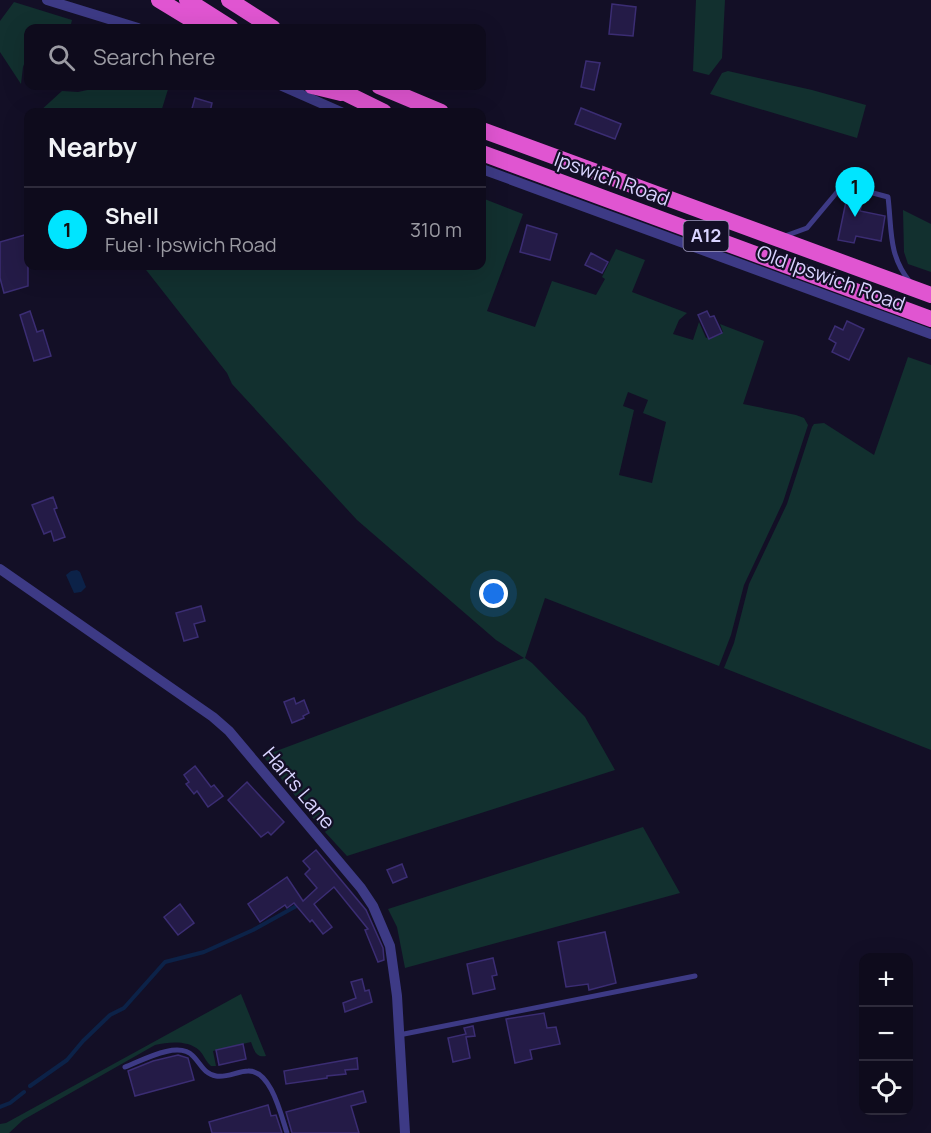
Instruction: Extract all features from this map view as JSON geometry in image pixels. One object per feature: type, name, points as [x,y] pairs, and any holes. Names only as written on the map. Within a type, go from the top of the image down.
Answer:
[{"type":"highway","points":[[159,0],[198,24]]},
{"type":"highway","points":[[187,0],[225,24]]},
{"type":"highway","points":[[229,0],[267,24]]},
{"type":"highway","points":[[340,90],[376,108]]},
{"type":"highway","points":[[389,90],[431,108]]},
{"type":"highway","name":"Ipswich Road","points":[[486,131],[924,292]]},
{"type":"highway","name":"Ipswich Road","points":[[486,154],[931,319]]},
{"type":"street","points":[[47,0],[125,24]]},
{"type":"street","points":[[291,90],[332,108]]},
{"type":"street","name":"Old Ipswich Road","points":[[486,171],[931,334]]},
{"type":"street","name":"Harts Lane","points":[[0,569],[229,730],[361,888],[373,906],[390,946],[397,996],[405,1133]]},
{"type":"lane","points":[[775,238],[799,233],[807,228],[843,185],[888,197],[892,227],[891,240],[897,263],[924,292]]},
{"type":"lane","points":[[399,1035],[695,976]]},
{"type":"lane","points":[[124,1067],[174,1049],[188,1052],[203,1070],[216,1076],[255,1071],[261,1074],[272,1092],[287,1133]]},
{"type":"green space","points":[[696,0],[725,0],[722,58],[709,75],[693,71]]},
{"type":"green space","points":[[14,2],[72,20],[71,24],[24,24],[24,64],[21,84],[0,52],[0,21]]},
{"type":"green space","points":[[728,71],[866,105],[857,138],[710,94],[722,73]]},
{"type":"green space","points":[[168,90],[162,108],[43,108],[62,91]]},
{"type":"green space","points":[[486,200],[523,214],[487,311],[535,327],[552,281],[596,295],[605,279],[602,277],[616,249],[645,260],[632,292],[687,313],[679,320],[673,334],[693,340],[699,322],[706,338],[723,332],[720,324],[764,341],[743,404],[796,415],[804,418],[808,425],[783,502],[744,585],[731,635],[719,666],[545,598],[525,658],[585,717],[615,770],[347,856],[325,832],[327,830],[324,826],[321,828],[263,756],[524,658],[496,640],[357,520],[232,384],[227,373],[146,270],[486,270]],"holes":[[[628,392],[648,400],[643,413],[666,422],[652,483],[619,475],[634,410],[623,406]]]},
{"type":"green space","points":[[903,210],[931,224],[931,272],[908,264],[904,252]]},
{"type":"green space","points":[[908,357],[931,365],[931,750],[724,668],[734,643],[749,584],[787,504],[812,427],[814,424],[824,423],[874,455]]},
{"type":"green space","points":[[643,827],[680,893],[405,968],[397,927],[388,909]]},
{"type":"green space","points":[[241,994],[266,1056],[258,1055],[251,1042],[213,1051],[216,1066],[211,1066],[199,1050],[189,1045],[172,1043],[155,1045],[23,1120],[9,1133],[0,1133],[0,1124],[6,1123]]},
{"type":"water","points":[[77,570],[86,587],[81,592],[74,593],[66,575]]},
{"type":"building","points":[[612,4],[636,7],[633,36],[609,34]]},
{"type":"building","points":[[586,61],[600,63],[594,90],[581,87]]},
{"type":"building","points":[[195,98],[212,103],[211,108],[192,108]]},
{"type":"building","points":[[581,108],[621,124],[615,139],[575,124]]},
{"type":"building","points":[[848,192],[864,196],[860,211],[885,216],[881,241],[856,236],[854,243],[838,240]]},
{"type":"building","points":[[527,225],[557,234],[550,260],[520,252]]},
{"type":"building","points":[[24,235],[24,270],[28,270],[28,286],[4,293],[0,278],[0,242]]},
{"type":"building","points":[[591,253],[608,262],[602,273],[585,265]]},
{"type":"building","points":[[30,311],[37,332],[43,330],[51,356],[34,361],[20,315]]},
{"type":"building","points":[[707,311],[710,317],[714,316],[722,333],[709,339],[698,315]]},
{"type":"building","points":[[847,321],[864,329],[849,360],[832,352],[836,343],[829,339],[835,326],[843,330]]},
{"type":"building","points":[[53,497],[57,508],[54,509],[65,537],[54,541],[51,531],[44,534],[32,505]]},
{"type":"building","points":[[201,606],[205,621],[194,624],[198,637],[184,641],[176,613]]},
{"type":"building","points":[[294,698],[296,704],[304,700],[309,713],[292,723],[284,702]]},
{"type":"building","points":[[195,766],[211,787],[214,785],[223,796],[208,807],[197,791],[194,794],[186,784],[189,782],[184,775]]},
{"type":"building","points":[[247,782],[284,822],[271,835],[268,832],[261,837],[228,800]]},
{"type":"building","points":[[316,850],[366,910],[383,948],[384,960],[378,962],[365,930],[368,929],[334,887],[314,904],[332,927],[323,934],[294,903],[287,908],[285,905],[260,922],[248,904],[287,877],[303,901],[317,888],[305,874],[310,869],[303,861]]},
{"type":"building","points":[[402,864],[407,877],[393,883],[387,870]]},
{"type":"building","points":[[180,904],[194,923],[178,935],[164,917]]},
{"type":"building","points":[[605,932],[616,983],[589,990],[588,984],[566,987],[558,942]]},
{"type":"building","points":[[493,958],[497,975],[492,976],[495,989],[473,994],[467,964]]},
{"type":"building","points":[[362,979],[365,991],[369,990],[372,1002],[345,1012],[343,1003],[356,998],[351,982]]},
{"type":"building","points":[[544,1013],[547,1028],[556,1027],[560,1044],[530,1050],[532,1059],[515,1063],[506,1019]]},
{"type":"building","points":[[473,1026],[475,1036],[466,1037],[470,1058],[453,1062],[448,1038],[466,1034],[464,1028]]},
{"type":"building","points":[[243,1044],[246,1059],[219,1065],[216,1050]]},
{"type":"building","points":[[178,1055],[188,1058],[194,1080],[135,1096],[128,1071],[153,1061]]},
{"type":"building","points":[[357,1058],[358,1069],[345,1070],[346,1074],[286,1084],[284,1071]]},
{"type":"building","points":[[363,1091],[366,1102],[351,1106],[359,1133],[292,1133],[286,1112]]},
{"type":"building","points":[[268,1105],[271,1116],[276,1115],[282,1133],[212,1133],[209,1122]]},
{"type":"waterway","points":[[30,1086],[67,1060],[110,1015],[124,1008],[165,962],[204,952],[253,930],[300,904]]},
{"type":"waterway","points":[[0,1107],[10,1103],[24,1092]]},
{"type":"place","name":"Shell","points":[[855,217]]}]
